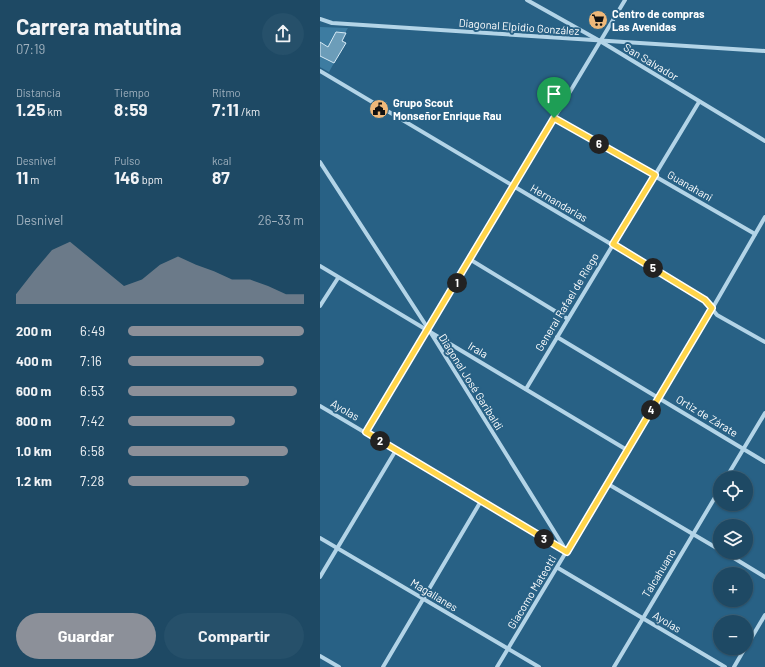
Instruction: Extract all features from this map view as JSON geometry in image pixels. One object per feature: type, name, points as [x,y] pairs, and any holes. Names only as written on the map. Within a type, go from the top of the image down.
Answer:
[{"type":"street","name":"San Salvador","points":[[527,0],[600,41],[765,141]]},
{"type":"street","points":[[366,432],[471,260],[513,186],[625,0]]},
{"type":"street","name":"Diagonal Elpidio González","points":[[320,19],[332,23],[765,51]]},
{"type":"street","name":"Hernandarias","points":[[320,71],[705,300],[717,315],[765,342]]},
{"type":"street","name":"General Rafael de Riego","points":[[526,389],[699,102]]},
{"type":"street","name":"Guanahani","points":[[554,118],[755,234]]},
{"type":"street","name":"Diagonal José Garibaldi","points":[[320,162],[429,330],[567,552]]},
{"type":"street","name":"Giacomo Mateotti","points":[[497,667],[558,568],[765,217]]},
{"type":"street","points":[[760,226],[765,228]]},
{"type":"street","points":[[471,260],[568,319]]},
{"type":"street","name":"Irala","points":[[320,266],[627,450]]},
{"type":"street","points":[[320,306],[338,278]]},
{"type":"street","name":"Ortiz de Zárate","points":[[557,338],[765,462]]},
{"type":"street","name":"Ayolas","points":[[320,406],[567,552]]},
{"type":"street","points":[[730,471],[765,413]]},
{"type":"street","points":[[320,577],[396,450]]},
{"type":"street","points":[[608,484],[713,546]]},
{"type":"street","points":[[383,667],[481,501]]},
{"type":"street","name":"Talcahuano","points":[[614,667],[713,501]]},
{"type":"street","name":"Magallanes","points":[[320,538],[539,667]]},
{"type":"street","points":[[735,559],[765,577]]},
{"type":"street","name":"Ayolas","points":[[558,568],[725,667]]},
{"type":"street","points":[[753,635],[765,615]]},
{"type":"street","points":[[734,667],[741,655]]},
{"type":"street","points":[[320,656],[339,667]]},
{"type":"shaded area","points":[[320,27],[348,28],[345,33],[336,32],[329,47],[320,42]]},
{"type":"shaded area","points":[[320,56],[334,63],[329,72],[320,67]]},
{"type":"building","points":[[336,32],[346,33],[342,41],[346,43],[334,63],[320,56],[320,42],[328,47]]},
{"type":"place","name":"Centro de compras Las Avenidas","points":[[598,20]]},
{"type":"place","name":"Grupo Scout Monseñor Enrique Rau","points":[[379,109]]},
{"type":"route","points":[[554,118],[655,175],[613,244],[705,300],[712,308],[567,552],[366,432],[471,260],[554,118]]}]
